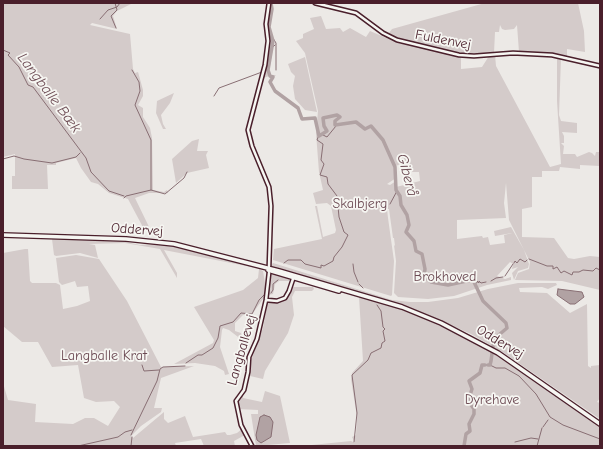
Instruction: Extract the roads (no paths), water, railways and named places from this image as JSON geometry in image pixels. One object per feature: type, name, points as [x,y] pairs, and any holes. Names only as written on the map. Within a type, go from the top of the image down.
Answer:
[{"type":"main road","name":"Oddervej","points":[[3,236],[153,241],[190,247],[380,301],[421,314],[485,345],[599,423]]},
{"type":"street","points":[[269,266],[271,206],[269,186],[252,146],[248,130],[265,65],[268,40],[266,24],[270,3]]},
{"type":"street","name":"Fuldenvej","points":[[315,3],[356,13],[382,33],[397,40],[445,52],[466,56],[513,53],[552,55],[600,66]]},
{"type":"street","points":[[266,300],[269,273]]},
{"type":"street","name":"Langballevej","points":[[252,446],[239,418],[236,400],[244,390],[248,372],[248,357],[257,339],[266,300],[277,301],[285,298],[294,277]]},
{"type":"waterway","points":[[115,3],[117,10],[111,16],[116,28]]},
{"type":"waterway","points":[[100,19],[108,10],[117,7],[120,3]]},
{"type":"waterway","name":"Giberå","points":[[271,3],[272,9],[269,27],[273,41],[268,70],[270,76],[273,77],[270,82],[275,91],[298,108],[302,119],[315,118],[319,136],[327,131],[324,126],[323,118],[337,115],[340,117],[335,121],[335,125],[356,122],[365,129],[371,126],[383,140],[395,167],[396,190],[400,196],[401,205],[407,215],[409,225],[406,232],[414,241],[416,251],[422,254],[425,269],[424,276],[431,282],[448,285],[471,280],[474,282],[483,301],[506,323],[507,328],[494,339],[491,361],[490,365],[488,365]]},
{"type":"waterway","points":[[271,35],[276,43],[276,70]]},
{"type":"waterway","name":"Giberå","points":[[272,48],[275,45]]},
{"type":"waterway","name":"Langballe Bæk","points":[[3,50],[10,53],[8,55],[19,67],[28,85],[33,87],[86,158],[91,172],[109,191],[124,196]]},
{"type":"waterway","points":[[132,70],[139,82],[140,91],[135,105],[151,140],[151,190]]},
{"type":"waterway","name":"Langballe Bæk","points":[[214,96],[219,88],[262,72]]},
{"type":"waterway","name":"Giberå","points":[[323,135],[327,137],[336,126]]},
{"type":"waterway","points":[[284,263],[288,260],[301,260],[305,264],[321,268],[321,265],[324,266],[333,261],[348,235],[344,232],[339,217],[337,196],[328,184],[327,177],[320,175],[324,164],[321,160],[323,144],[317,140],[319,135]]},
{"type":"waterway","name":"Langballe Bæk","points":[[3,159],[14,156],[52,163],[76,157],[80,153]]},
{"type":"waterway","name":"Langballe Bæk","points":[[124,198],[126,196],[151,190],[165,194],[184,178],[187,172]]},
{"type":"waterway","points":[[390,204],[397,191]]},
{"type":"waterway","points":[[514,263],[515,261],[517,263],[520,259],[525,262],[527,260]]},
{"type":"waterway","points":[[529,259],[547,266],[553,266],[553,269],[557,267],[561,273],[564,271],[572,275],[573,272],[583,270],[593,271],[596,268],[600,270]]},
{"type":"waterway","points":[[353,264],[358,282]]},
{"type":"waterway","points":[[505,276],[513,264]]},
{"type":"waterway","points":[[491,281],[496,278],[503,277]]},
{"type":"waterway","points":[[271,293],[273,290],[273,284],[278,280]]},
{"type":"waterway","points":[[474,282],[486,282]]},
{"type":"waterway","points":[[359,284],[363,288]]},
{"type":"waterway","points":[[186,363],[213,348],[218,338],[220,326],[233,322],[241,313],[252,314],[259,300],[265,294]]},
{"type":"waterway","points":[[354,442],[357,413],[352,375],[368,360],[371,353],[381,348],[382,343],[385,341],[383,331],[385,329],[383,327],[381,311],[377,305]]},
{"type":"waterway","points":[[142,365],[144,371],[159,370]]},
{"type":"waterway","name":"Giberå","points":[[464,446],[466,434],[470,431],[469,424],[474,414],[474,409],[468,401],[472,389],[469,381],[480,373],[482,365],[485,365]]},
{"type":"waterway","points":[[490,365],[496,368],[505,368],[519,376],[536,394],[550,417],[563,425],[600,439]]},
{"type":"waterway","points":[[131,435],[157,381],[160,369],[163,367],[185,366]]},
{"type":"waterway","points":[[543,427],[548,420]]},
{"type":"waterway","points":[[537,446],[542,428]]},
{"type":"waterway","points":[[78,446],[118,437],[125,432],[132,430]]},
{"type":"waterway","points":[[131,446],[132,437]]},
{"type":"waterway","points":[[515,442],[531,438],[538,439]]},
{"type":"park label","name":"Skalbjerg","points":[[360,204]]},
{"type":"park label","name":"Brokhoved","points":[[445,277]]},
{"type":"park label","name":"Langballe Krat","points":[[104,356]]},
{"type":"park label","name":"Dyrehave","points":[[492,400]]}]
